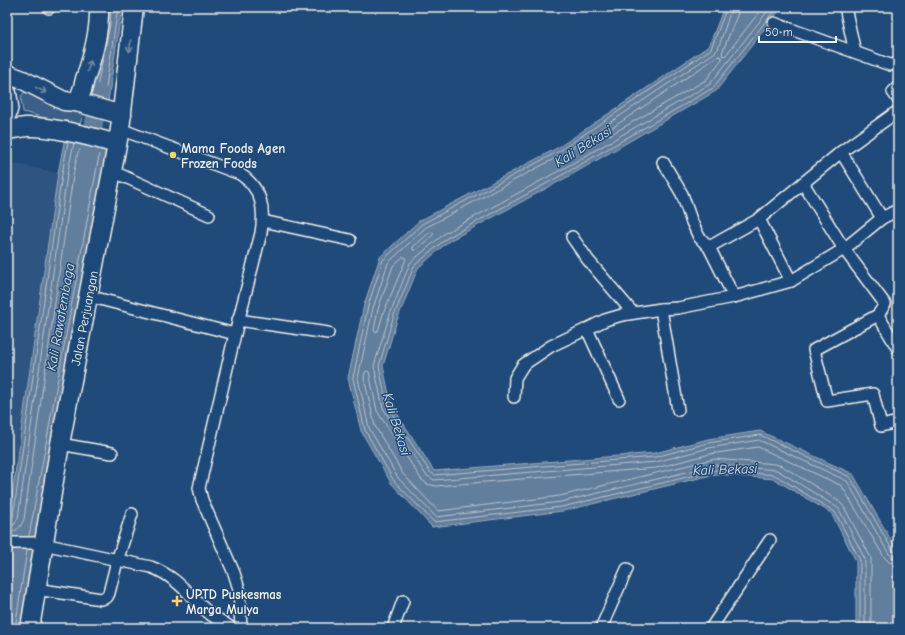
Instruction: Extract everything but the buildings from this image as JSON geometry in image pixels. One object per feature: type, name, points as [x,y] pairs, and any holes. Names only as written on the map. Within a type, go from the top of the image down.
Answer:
[{"type":"main road","points":[[81,103],[81,96],[91,61],[100,19],[99,7]]},
{"type":"main road","name":"Jalan Perjuangan","points":[[30,628],[36,589],[38,543],[60,444],[112,171],[115,128],[134,7]]},
{"type":"main road","points":[[7,74],[23,80],[64,101],[81,103],[115,128]]},
{"type":"main road","points":[[7,93],[9,106],[7,114]]},
{"type":"main road","points":[[7,130],[31,127],[72,133],[115,128]]},
{"type":"street","points":[[845,7],[855,52]]},
{"type":"street","points":[[774,23],[890,65],[898,64]]},
{"type":"street","points":[[898,87],[892,92],[898,99]]},
{"type":"street","points":[[709,247],[758,219],[841,152],[898,111]]},
{"type":"street","points":[[115,128],[240,174],[248,179],[263,205],[263,221],[238,320],[199,488],[202,500],[227,554],[239,589],[242,628]]},
{"type":"street","points":[[841,152],[882,218]]},
{"type":"street","points":[[663,162],[682,194],[699,237],[709,247],[734,297]]},
{"type":"street","points":[[112,171],[209,215]]},
{"type":"street","points":[[802,183],[844,249],[885,304],[878,315],[814,350],[827,401],[872,394],[881,426],[898,422]]},
{"type":"street","points":[[514,397],[515,378],[523,365],[551,346],[605,320],[633,313],[678,308],[734,297],[791,281],[844,249],[882,218],[898,210]]},
{"type":"street","points":[[758,219],[791,281]]},
{"type":"street","points":[[263,221],[350,240]]},
{"type":"street","points":[[572,237],[588,260],[633,313]]},
{"type":"street","points":[[88,296],[235,334]]},
{"type":"street","points":[[661,309],[678,410]]},
{"type":"street","points":[[878,315],[898,349]]},
{"type":"street","points":[[238,320],[328,333]]},
{"type":"street","points":[[587,329],[619,398]]},
{"type":"street","points":[[60,444],[112,453]]},
{"type":"street","points":[[36,589],[101,599],[105,598],[109,593],[117,561],[132,514]]},
{"type":"street","points":[[711,628],[770,540]]},
{"type":"street","points":[[7,543],[38,543],[117,561],[152,567],[164,572],[186,590],[211,614],[231,628]]},
{"type":"street","points":[[601,628],[627,569]]},
{"type":"street","points":[[393,628],[403,601]]},
{"type":"shaded area","points":[[25,92],[84,112],[79,127],[23,112],[21,96]]},
{"type":"shaded area","points":[[7,162],[58,173],[16,467],[7,469]]},
{"type":"water","points":[[107,7],[122,7],[108,101],[91,97],[106,24]]},
{"type":"water","name":"Kali Bekasi","points":[[724,7],[782,7],[716,91],[573,174],[449,241],[418,268],[397,320],[383,366],[391,404],[434,471],[655,453],[708,439],[760,431],[853,474],[898,552],[898,628],[856,628],[856,561],[831,513],[774,479],[716,474],[563,511],[432,527],[391,483],[361,431],[348,378],[364,305],[380,257],[419,221],[559,147],[709,46]]},
{"type":"water","points":[[66,132],[117,144],[30,628],[7,628],[7,531],[58,173]]},
{"type":"waterway","name":"Kali Rawatembaga","points":[[89,153],[99,93]]},
{"type":"place","name":"Mama Foods Agen Frozen Foods","points":[[173,155]]},
{"type":"place","name":"UPTD Puskesmas Marga Mulya","points":[[177,601]]}]
